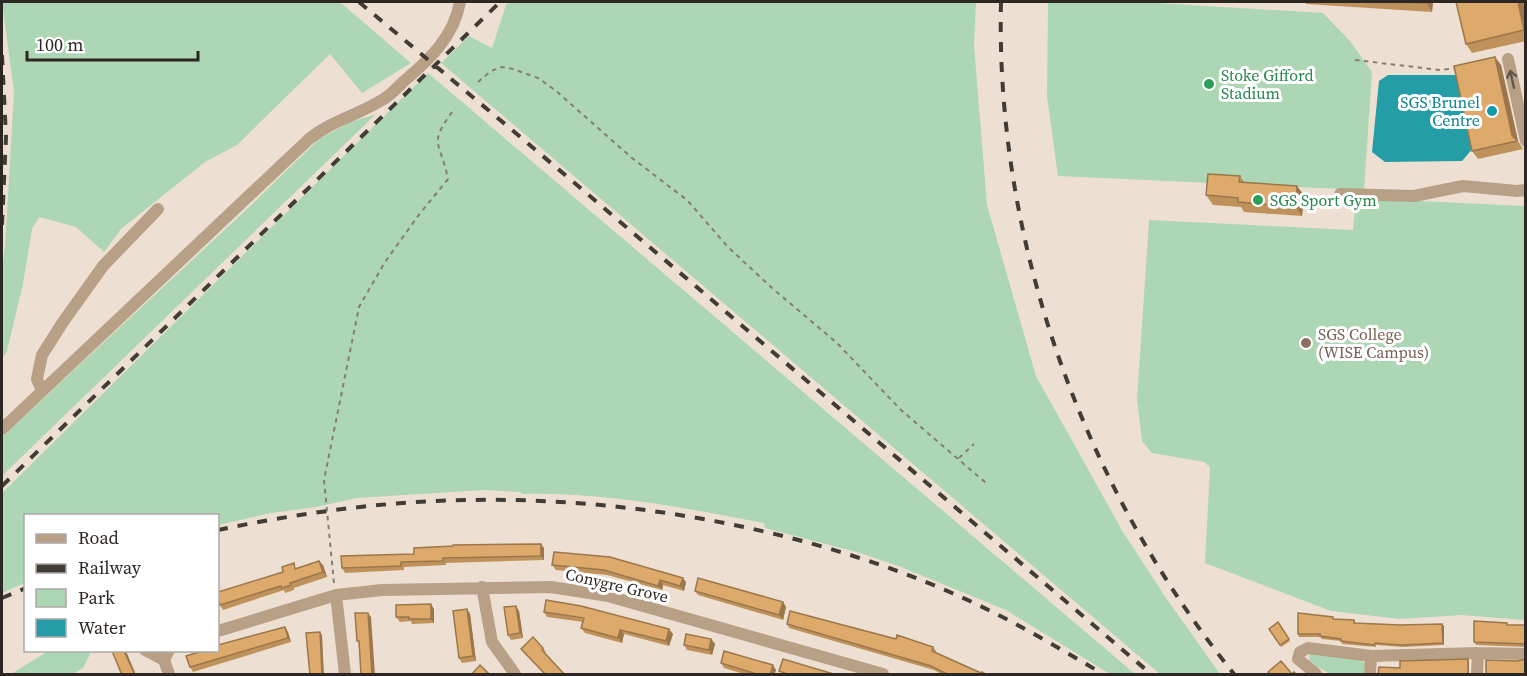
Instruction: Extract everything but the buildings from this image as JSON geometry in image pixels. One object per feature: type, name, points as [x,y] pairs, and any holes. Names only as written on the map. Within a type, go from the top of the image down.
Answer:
[{"type":"street","points":[[2,429],[309,139],[322,129],[384,100],[416,71],[448,35],[458,16],[460,2]]},
{"type":"street","points":[[1508,59],[1526,141]]},
{"type":"street","points":[[1341,194],[1414,196],[1463,186],[1526,190]]},
{"type":"street","points":[[42,391],[37,379],[42,355],[63,322],[103,266],[158,209]]},
{"type":"street","points":[[482,587],[492,642],[514,675]]},
{"type":"street","name":"Conygre Grove","points":[[219,631],[336,595],[382,590],[551,587],[608,596],[883,675]]},
{"type":"street","points":[[336,595],[345,675]]},
{"type":"street","points":[[1316,675],[1298,659],[1300,652],[1308,648],[1371,656],[1526,654]]},
{"type":"street","points":[[150,652],[166,655],[169,675]]},
{"type":"street","points":[[1477,675],[1478,653]]},
{"type":"street","points":[[1370,675],[1371,656]]},
{"type":"path","points":[[1355,60],[1440,70],[1461,67]]},
{"type":"path","points":[[478,82],[491,71],[502,67],[538,78],[555,90],[641,165],[687,200],[728,247],[837,343],[901,410],[986,483]]},
{"type":"path","points":[[336,595],[324,480],[359,307],[385,262],[448,179],[437,141],[440,129],[455,108]]},
{"type":"path","points":[[959,458],[974,444]]},
{"type":"green space","points":[[2,2],[340,2],[411,63],[362,93],[330,54],[237,145],[205,162],[121,229],[104,252],[76,227],[39,217],[32,229],[23,284],[7,351],[2,359],[2,268],[14,92]]},
{"type":"green space","points":[[510,2],[976,2],[974,45],[987,205],[1036,376],[1123,532],[1220,674],[1160,674],[441,63],[469,36],[492,48],[506,5]]},
{"type":"green space","name":"Stoke Gifford Stadium","points":[[1048,2],[1141,2],[1323,13],[1350,41],[1372,72],[1364,190],[1058,176],[1047,96]]},
{"type":"green space","points":[[428,73],[1135,674],[1110,674],[1006,610],[901,567],[860,553],[765,528],[764,523],[614,498],[485,490],[356,498],[219,525],[219,514],[24,514],[24,583],[2,593],[2,493]]},
{"type":"green space","points":[[376,114],[2,476],[2,437],[319,139],[351,122]]},
{"type":"green space","points":[[1356,198],[1525,206],[1525,620],[1461,615],[1400,619],[1331,611],[1205,563],[1210,467],[1204,462],[1152,453],[1142,441],[1137,399],[1149,220],[1353,230]]},
{"type":"green space","points":[[1314,651],[1356,657],[1368,665],[1367,674],[1330,674],[1320,668],[1312,668],[1309,655]]},
{"type":"green space","points":[[47,652],[89,652],[90,654],[83,668],[73,674],[11,674]]},
{"type":"water","points":[[1388,75],[1458,75],[1474,147],[1462,161],[1385,162],[1372,152],[1379,81]]},
{"type":"railway","points":[[359,2],[1151,674]]},
{"type":"railway","points":[[2,486],[500,2]]},
{"type":"railway","points":[[1001,2],[1003,92],[1014,182],[1033,271],[1059,358],[1093,443],[1133,524],[1181,602],[1234,674]]},
{"type":"railway","points":[[2,55],[6,137],[2,225]]},
{"type":"railway","points":[[219,530],[343,509],[470,500],[592,504],[716,521],[837,551],[952,593],[991,611],[1103,674]]},
{"type":"railway","points":[[2,598],[24,589]]},
{"type":"place","name":"Stoke Gifford Stadium","points":[[1209,84]]},
{"type":"place","name":"SGS Brunel Centre","points":[[1492,111]]},
{"type":"place","name":"SGS Sport Gym","points":[[1258,200]]},
{"type":"place","name":"SGS College (WISE Campus)","points":[[1306,343]]}]
